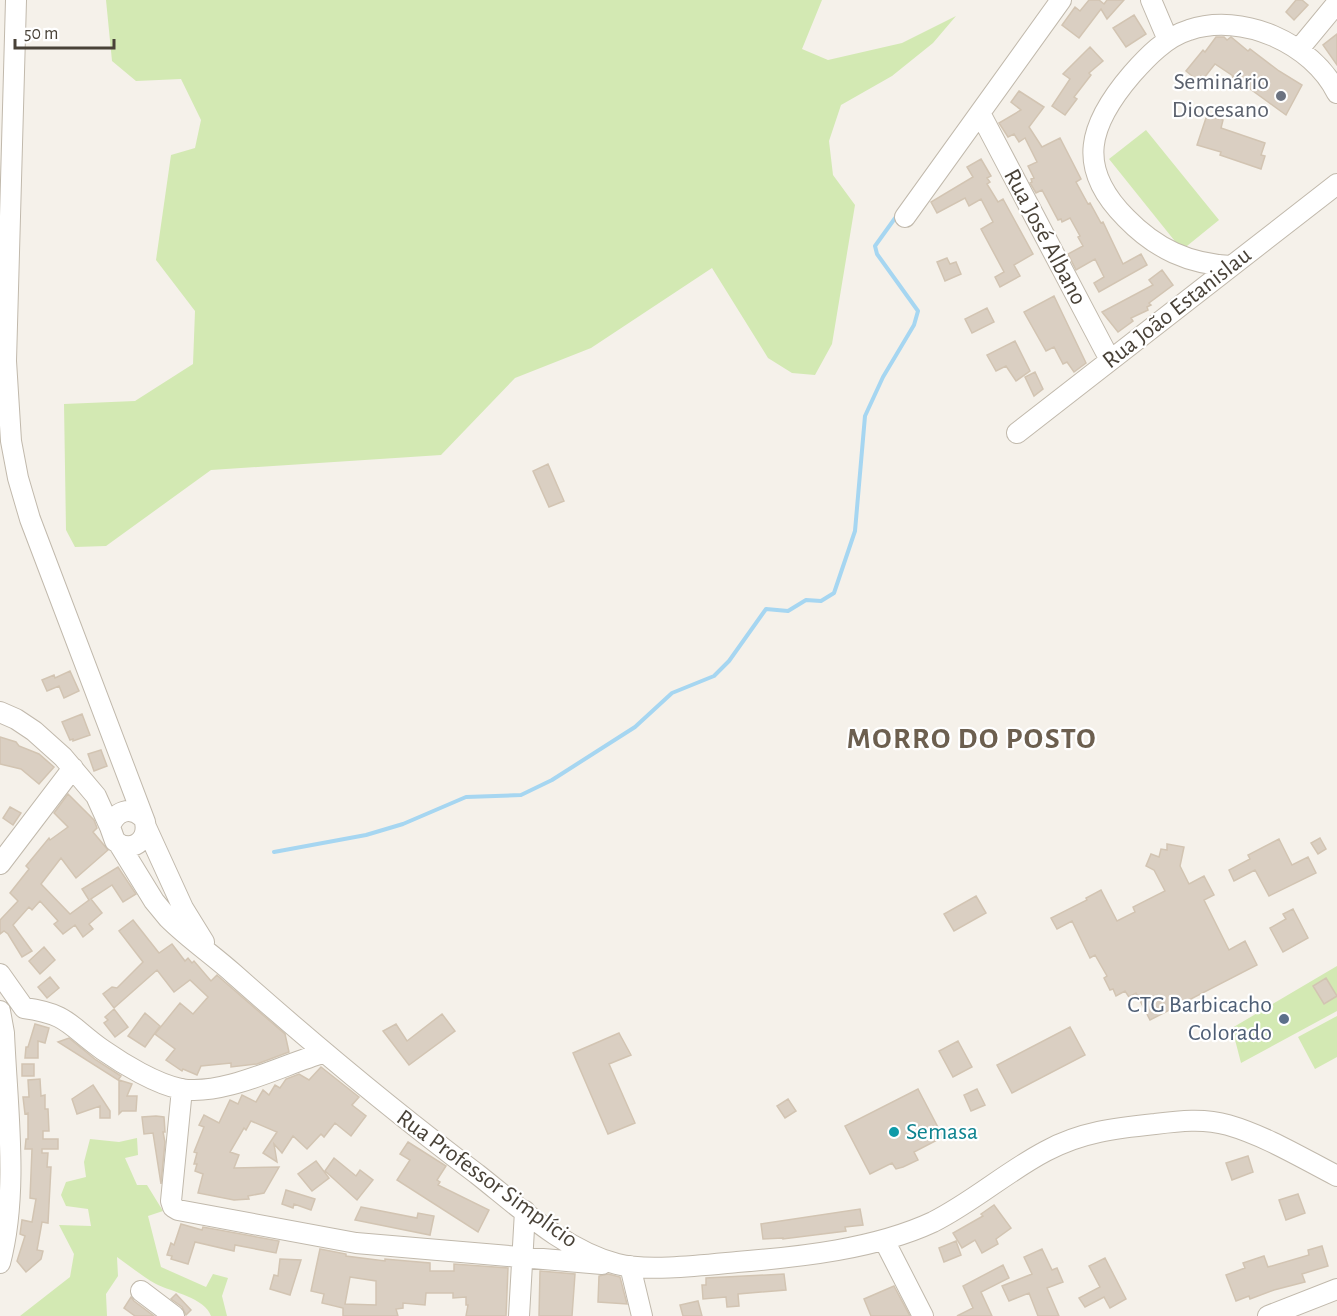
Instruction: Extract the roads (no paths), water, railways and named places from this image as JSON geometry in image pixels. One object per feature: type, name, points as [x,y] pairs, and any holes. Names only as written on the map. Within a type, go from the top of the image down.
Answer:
[{"type":"street","points":[[16,0],[6,361],[9,422],[18,478],[30,519],[86,668],[119,779],[117,828],[130,847],[144,838],[144,822],[132,811],[117,828]]},
{"type":"street","points":[[905,218],[1061,0]]},
{"type":"street","points":[[1151,0],[1168,40]]},
{"type":"street","points":[[1299,49],[1337,3]]},
{"type":"street","points":[[1231,266],[1191,261],[1156,244],[1138,231],[1118,210],[1103,189],[1096,171],[1094,152],[1095,136],[1109,102],[1138,67],[1168,40],[1187,30],[1206,25],[1224,25],[1263,32],[1299,49],[1318,66],[1337,93]]},
{"type":"street","name":"Rua José Albano","points":[[980,113],[1110,360]]},
{"type":"street","name":"Rua João Estanislau","points":[[1017,433],[1337,184]]},
{"type":"street","name":"Rua Professor Simplício","points":[[86,668],[144,822],[190,923],[221,962]]},
{"type":"street","name":"Rua Professor Simplício","points":[[0,712],[34,731],[73,768],[96,796],[117,828],[154,901],[168,918],[323,1053],[525,1211],[578,1248],[625,1265],[700,1265],[756,1260],[884,1240],[939,1218],[1043,1152],[1069,1139],[1119,1127],[1184,1121],[1204,1121],[1226,1125],[1268,1141],[1337,1176]]},
{"type":"street","points":[[0,864],[73,768]]},
{"type":"street","points":[[0,974],[24,1008],[56,1014],[70,1022],[111,1056],[182,1089],[202,1089],[237,1083],[323,1053]]},
{"type":"street","points":[[4,1033],[24,1008]]},
{"type":"street","points":[[0,1011],[4,1033],[9,1180],[2,1250]]},
{"type":"street","points":[[182,1089],[171,1201],[173,1207],[178,1210],[334,1240],[625,1265],[642,1316]]},
{"type":"street","points":[[519,1316],[525,1211]]},
{"type":"street","points":[[884,1240],[923,1316]]},
{"type":"street","points":[[1268,1316],[1337,1289]]},
{"type":"street","points":[[141,1291],[174,1316]]},
{"type":"waterway","points":[[274,852],[366,835],[403,824],[466,797],[521,795],[552,780],[635,727],[672,693],[714,676],[729,661],[766,609],[788,611],[806,600],[821,601],[834,593],[855,531],[865,416],[883,377],[914,325],[918,311],[877,254],[875,246],[898,214]]},
{"type":"place","name":"Seminário Diocesano","points":[[1281,96]]},
{"type":"place","name":"CTG Barbicacho Colorado","points":[[1284,1019]]},
{"type":"place","name":"Semasa","points":[[894,1132]]},
{"type":"district","name":"MORRO DO POSTO","points":[[972,739]]}]
